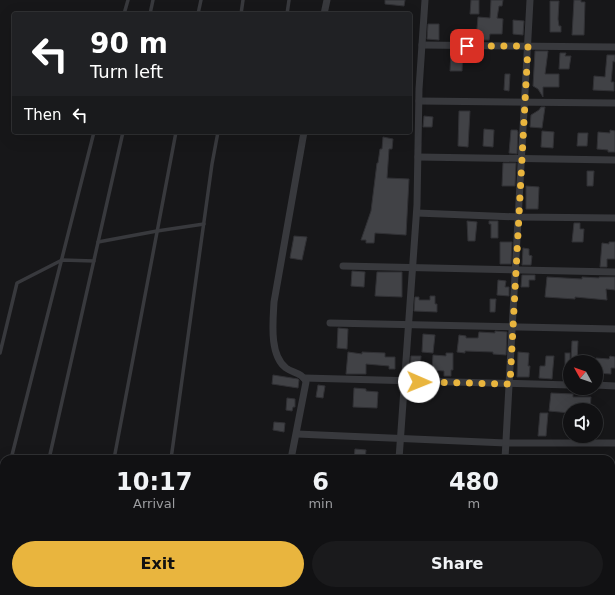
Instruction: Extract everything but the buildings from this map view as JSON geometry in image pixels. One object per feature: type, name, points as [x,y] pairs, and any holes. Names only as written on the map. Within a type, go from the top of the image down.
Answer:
[{"type":"street","points":[[324,12],[326,0]]},
{"type":"street","points":[[399,455],[417,213],[419,101],[424,0]]},
{"type":"street","points":[[505,455],[530,0]]},
{"type":"street","points":[[422,45],[615,47]]},
{"type":"street","points":[[419,101],[615,103]]},
{"type":"street","points":[[292,455],[306,382],[300,374],[285,367],[278,356],[272,325],[274,302],[304,134]]},
{"type":"street","points":[[418,157],[615,160]]},
{"type":"street","points":[[417,213],[519,217],[615,218]]},
{"type":"street","points":[[343,266],[615,272]]},
{"type":"street","points":[[330,323],[615,329]]},
{"type":"street","points":[[304,378],[404,382],[563,385]]},
{"type":"street","points":[[603,385],[615,386]]},
{"type":"street","points":[[297,434],[506,443],[615,443]]},
{"type":"lane","points":[[125,12],[128,0]]},
{"type":"lane","points":[[150,12],[153,0]]},
{"type":"lane","points":[[198,12],[201,0]]},
{"type":"lane","points":[[240,12],[243,0]]},
{"type":"lane","points":[[287,12],[289,0]]},
{"type":"lane","points":[[12,455],[94,134]]},
{"type":"lane","points":[[51,455],[123,134]]},
{"type":"lane","points":[[115,455],[176,134]]},
{"type":"lane","points":[[172,455],[212,164],[218,134]]},
{"type":"lane","points":[[98,242],[204,224]]},
{"type":"lane","points":[[0,353],[17,283],[62,260],[94,261]]},
{"type":"route","points":[[419,382],[510,384],[528,46],[467,46]]}]
